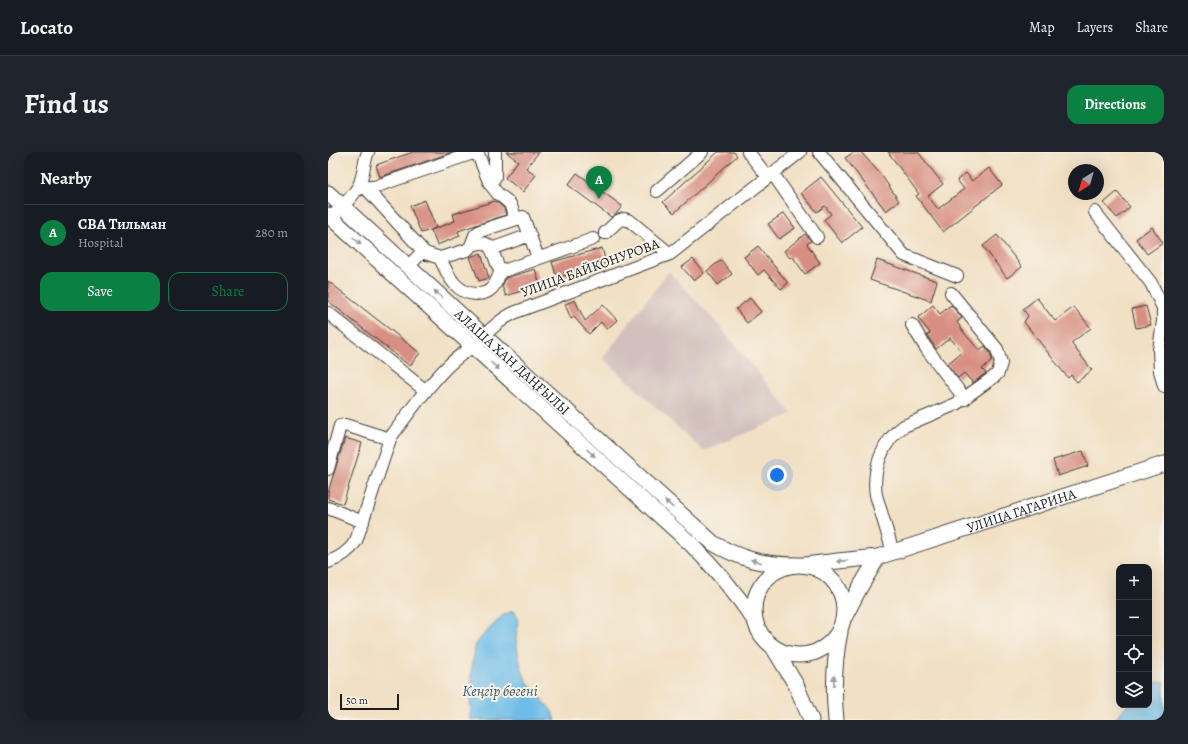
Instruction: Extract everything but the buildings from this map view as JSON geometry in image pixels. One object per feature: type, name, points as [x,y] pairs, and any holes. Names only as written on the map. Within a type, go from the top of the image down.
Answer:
[{"type":"main road","name":"АЛАША ХАН ДАҢҒЫЛЫ","points":[[328,193],[408,267],[478,341],[691,544],[718,572],[755,621]]},
{"type":"main road","name":"АЛАША ХАН ДАҢҒЫЛЫ","points":[[330,216],[713,543],[741,557],[764,564],[800,565]]},
{"type":"main road","name":"УЛИЦА ГАГАРИНА","points":[[800,565],[878,557],[1163,466]]},
{"type":"main road","points":[[836,720],[834,667],[842,623],[844,609],[840,590],[834,582],[821,571],[800,565],[784,568],[765,580],[759,589],[755,600],[755,621],[762,634],[777,650],[789,654],[801,655],[812,653],[831,642],[837,634],[842,623],[859,589],[878,557]]},
{"type":"main road","points":[[771,644],[796,685],[812,720]]},
{"type":"street","points":[[360,189],[365,159],[368,152]]},
{"type":"street","points":[[330,216],[360,189],[374,187],[477,152],[490,184],[498,194],[510,204],[516,220]]},
{"type":"street","points":[[490,184],[495,177],[495,152]]},
{"type":"street","points":[[657,191],[702,152]]},
{"type":"street","points":[[748,152],[771,175],[817,236]]},
{"type":"street","name":"УЛИЦА БАЙКОНУРОВА","points":[[328,562],[340,558],[356,541],[390,439],[426,391],[448,365],[497,324],[516,312],[670,254],[800,152]]},
{"type":"street","points":[[819,152],[904,255],[957,276]]},
{"type":"street","points":[[360,189],[425,253],[440,258],[467,250],[471,246],[482,242],[491,249],[501,270]]},
{"type":"street","points":[[1095,212],[1151,283],[1163,308],[1163,321],[1158,350],[1160,370],[1164,386]]},
{"type":"street","points":[[471,246],[475,235],[480,231],[523,217],[538,258]]},
{"type":"street","points":[[605,233],[618,221],[624,219],[630,221],[670,254]]},
{"type":"street","points":[[491,249],[530,235]]},
{"type":"street","points":[[501,270],[506,270],[593,239]]},
{"type":"street","points":[[408,267],[421,253],[425,253]]},
{"type":"street","points":[[440,258],[449,277],[458,287],[469,293],[479,294],[492,289],[501,270]]},
{"type":"street","points":[[893,552],[875,487],[877,470],[882,451],[890,438],[904,426],[965,399],[1001,368],[1001,359],[997,350],[951,293]]},
{"type":"street","points":[[328,313],[426,391]]},
{"type":"street","points":[[912,325],[926,348],[965,399]]},
{"type":"street","points":[[328,469],[340,426],[345,425],[390,439]]},
{"type":"street","points":[[328,508],[363,522]]},
{"type":"shaded area","points":[[669,271],[722,329],[792,414],[703,451],[603,358]]},
{"type":"water","name":"Кеңгір бөгені","points":[[512,611],[515,612],[518,618],[516,640],[521,668],[527,682],[551,710],[556,720],[471,720],[471,674],[476,643],[502,616]]},
{"type":"water","points":[[1164,681],[1164,720],[1114,720],[1124,708],[1152,708],[1152,683]]},
{"type":"place","name":"СВА Тильман","points":[[599,199]]}]
